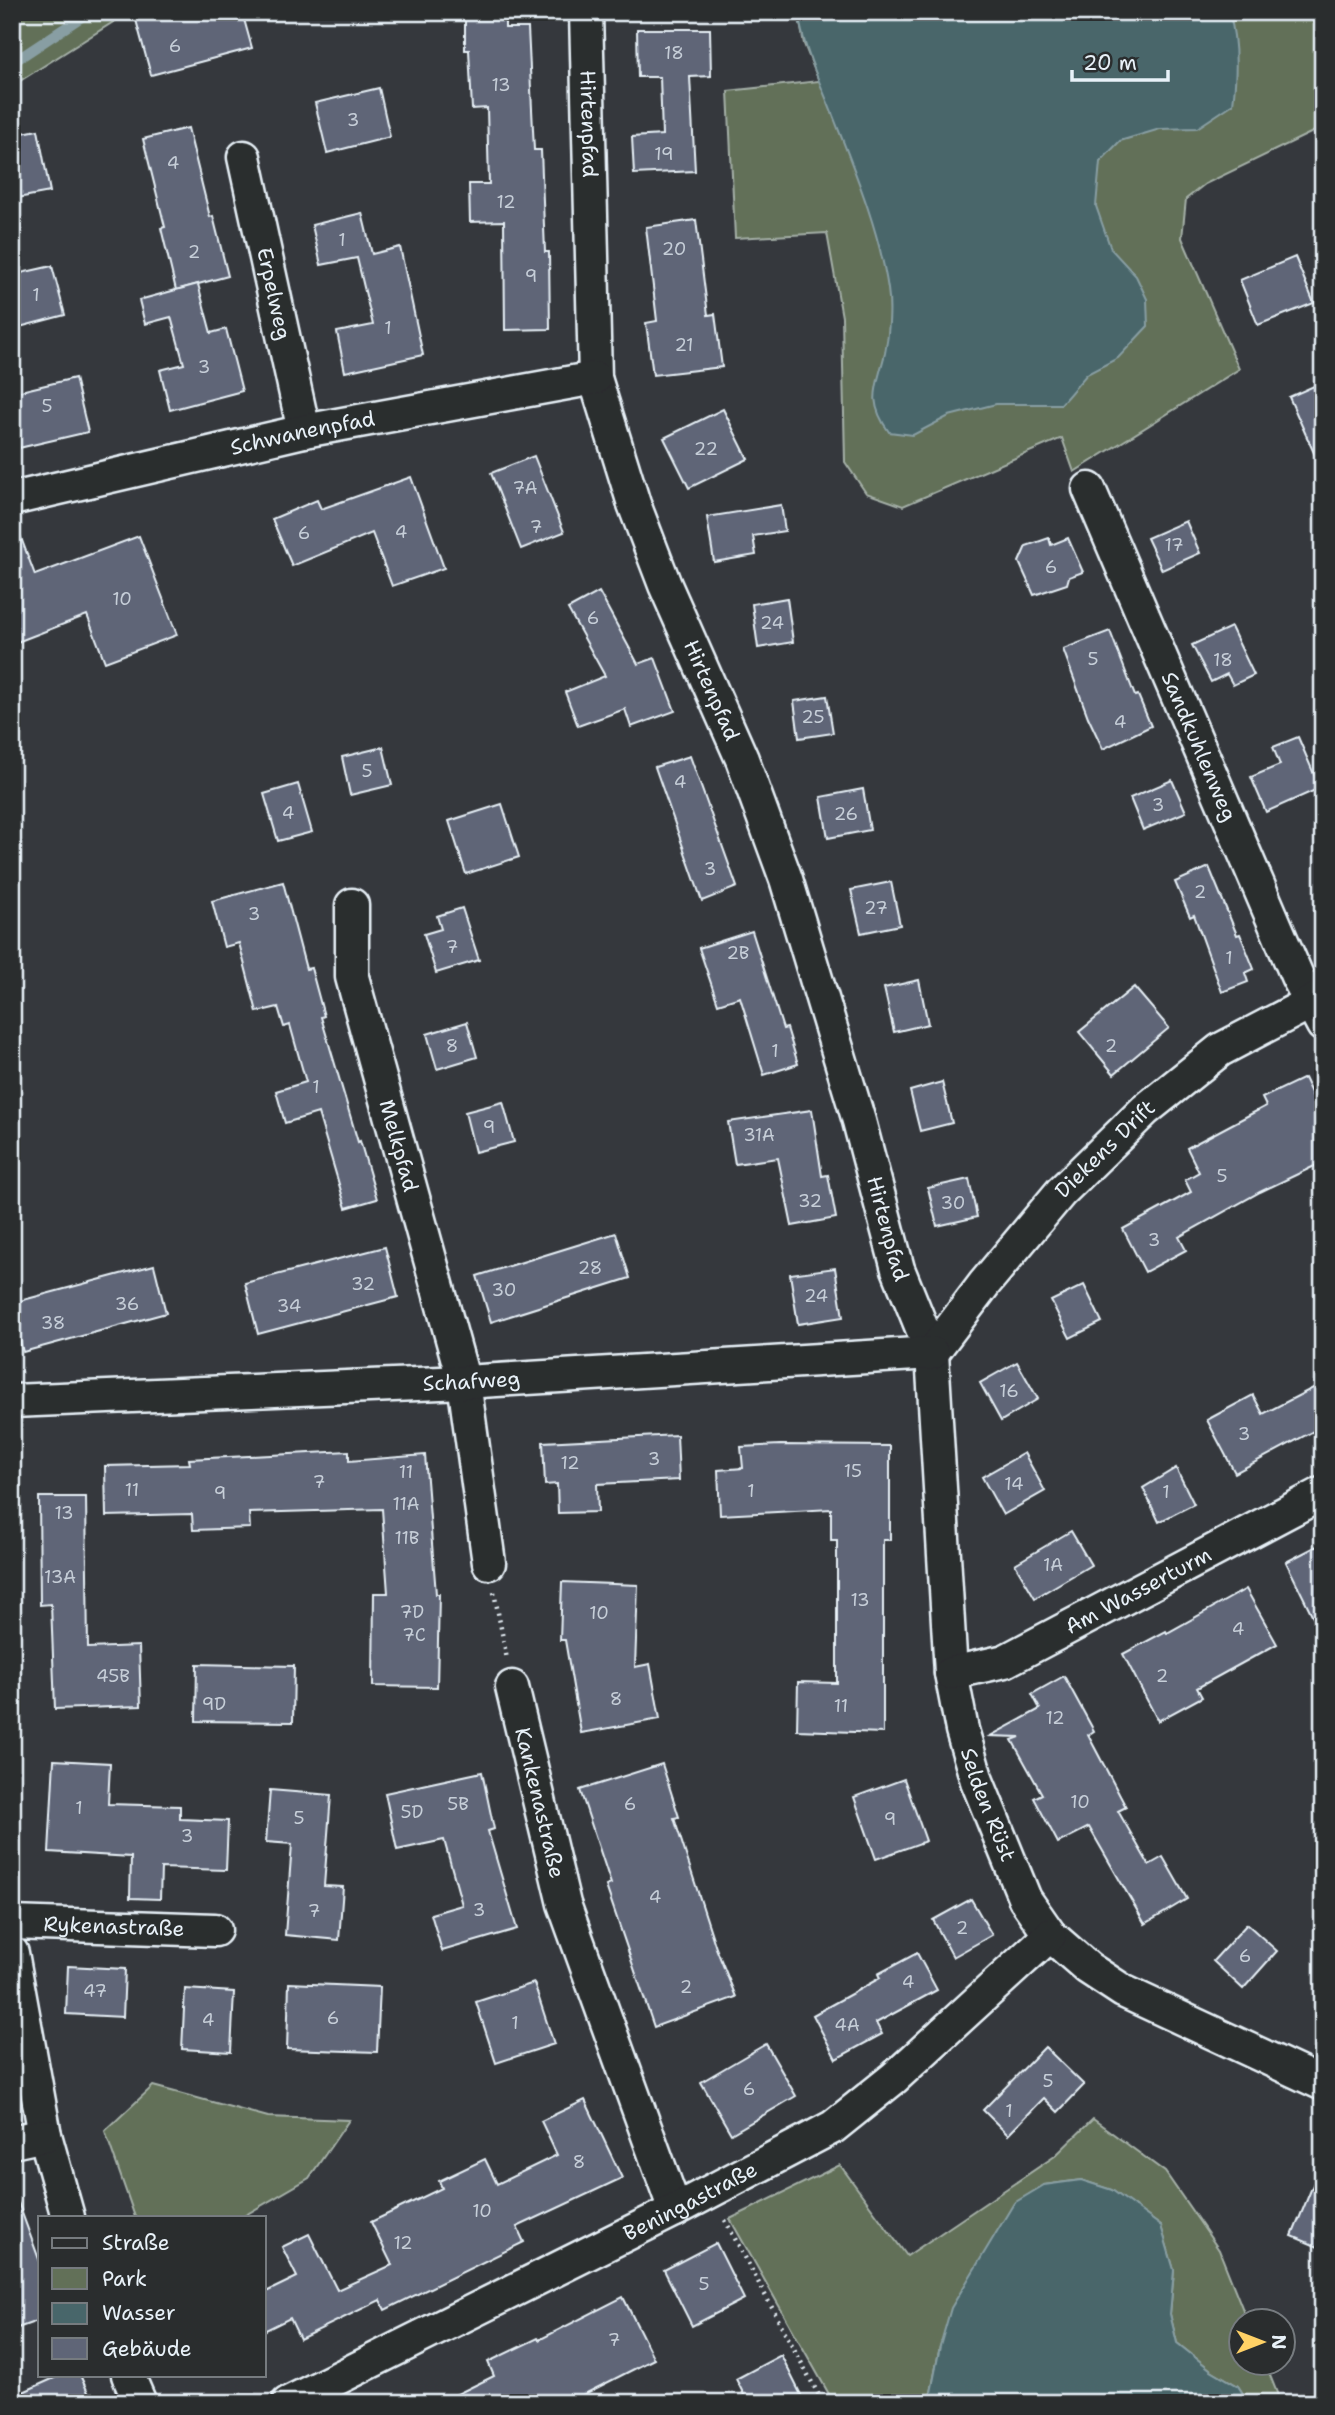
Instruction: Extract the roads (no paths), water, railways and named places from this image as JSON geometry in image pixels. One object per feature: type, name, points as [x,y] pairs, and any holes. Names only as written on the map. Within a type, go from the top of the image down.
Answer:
[{"type":"street","name":"Hirtenpfad","points":[[586,12],[595,378],[634,504],[742,759],[786,879],[859,1121],[898,1269],[932,1353]]},
{"type":"street","name":"Erpelweg","points":[[244,156],[304,432]]},
{"type":"street","name":"Schwanenpfad","points":[[12,499],[304,432],[595,378]]},
{"type":"street","name":"Sandkuhlenweg","points":[[1089,489],[1319,1007]]},
{"type":"street","name":"Melkpfad","points":[[352,905],[352,977],[464,1382]]},
{"type":"street","name":"Diekens Drift","points":[[932,1353],[985,1283],[1062,1192],[1145,1110],[1220,1049],[1319,1007]]},
{"type":"street","name":"Schafweg","points":[[12,1401],[464,1382],[932,1353]]},
{"type":"street","name":"Selden Rüst","points":[[932,1353],[951,1673],[962,1730],[982,1793],[1025,1899],[1050,1935],[1088,1968],[1123,1991],[1323,2084]]},
{"type":"street","points":[[464,1382],[489,1563]]},
{"type":"street","name":"Am Wasserturm","points":[[951,1673],[1005,1661],[1323,1493]]},
{"type":"street","name":"Kankenastraße","points":[[512,1687],[564,1904],[675,2210]]},
{"type":"street","name":"Rykenastraße","points":[[12,1923],[215,1930]]},
{"type":"street","name":"Beningastraße","points":[[288,2403],[675,2210],[832,2127],[894,2078],[1050,1935]]},
{"type":"street","points":[[12,1953],[45,2135],[68,2216]]},
{"type":"street","points":[[12,2142],[45,2135]]},
{"type":"street","points":[[128,2376],[140,2403]]},
{"type":"water","points":[[798,12],[1229,12],[1236,58],[1233,104],[1197,128],[1160,129],[1120,141],[1100,162],[1096,206],[1111,249],[1136,276],[1147,299],[1148,326],[1118,358],[1087,374],[1061,404],[996,404],[949,416],[913,435],[889,432],[878,411],[875,393],[888,338],[889,296],[884,267],[865,199],[808,51]]},
{"type":"water","points":[[1081,2180],[1112,2190],[1161,2226],[1174,2270],[1170,2314],[1177,2343],[1211,2370],[1238,2386],[1249,2403],[929,2403],[940,2346],[951,2308],[1014,2203],[1044,2185]]},
{"type":"waterway","points":[[12,63],[89,12]]}]
